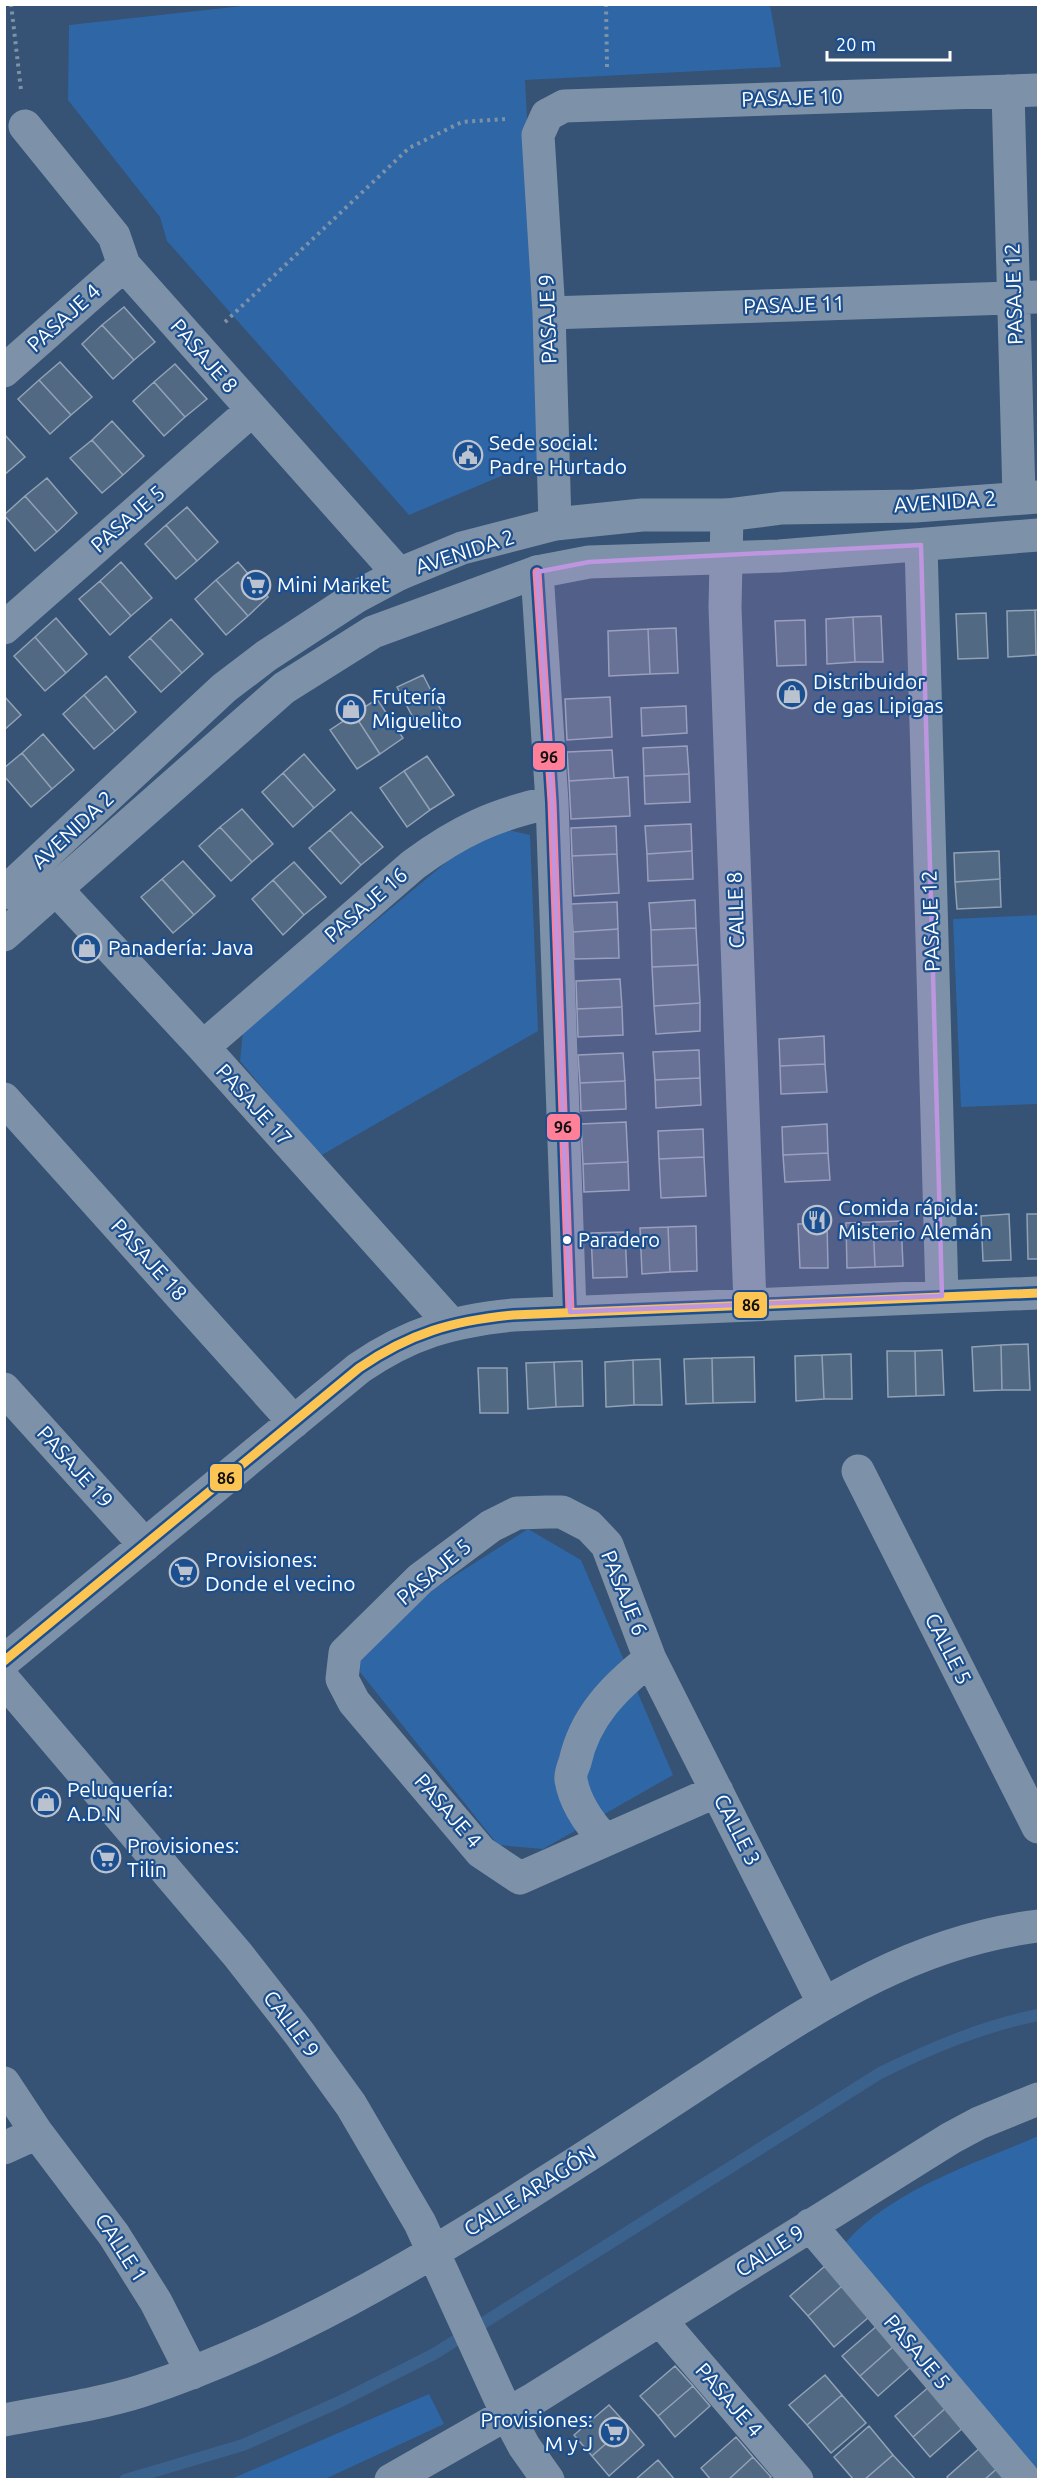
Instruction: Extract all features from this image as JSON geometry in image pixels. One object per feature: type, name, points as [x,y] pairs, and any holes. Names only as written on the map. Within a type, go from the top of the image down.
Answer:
[{"type":"street","name":"PASAJE 10","points":[[547,116],[564,106],[1023,91]]},
{"type":"street","name":"PASAJE 12","points":[[1023,91],[1029,497]]},
{"type":"street","name":"PASAJE 9","points":[[547,116],[538,135],[549,313],[555,524]]},
{"type":"street","name":"PASAJE 8","points":[[26,126],[114,236],[124,265],[251,411],[399,574]]},
{"type":"street","name":"PASAJE 4","points":[[4,371],[124,265]]},
{"type":"street","name":"PASAJE 11","points":[[549,313],[1026,297]]},
{"type":"street","name":"PASAJE 5","points":[[4,628],[251,411]]},
{"type":"street","name":"AVENIDA 2","points":[[4,893],[224,688],[310,624],[399,574],[462,548],[555,524],[642,515],[727,515],[782,508],[915,506],[1029,497]]},
{"type":"street","name":"CALLE 8","points":[[727,515],[725,607],[750,1305]]},
{"type":"street","name":"AVENIDA 2","points":[[4,935],[284,688],[327,658],[373,632],[537,572],[589,562],[779,556],[1038,535]]},
{"type":"street","name":"PASAJE 12","points":[[921,545],[942,1296]]},
{"type":"street","points":[[537,572],[552,802],[570,1312]]},
{"type":"street","name":"PASAJE 16","points":[[203,1047],[413,865],[446,840],[511,810],[552,802]]},
{"type":"street","name":"PASAJE 17","points":[[56,889],[203,1047],[450,1323]]},
{"type":"street","name":"PASAJE 18","points":[[4,1099],[294,1422]]},
{"type":"street","points":[[4,1661],[381,1353],[426,1331],[450,1323],[513,1315],[1038,1293]]},
{"type":"street","name":"PASAJE 19","points":[[4,1389],[145,1545]]},
{"type":"street","name":"CALLE 5","points":[[858,1471],[1038,1827]]},
{"type":"street","name":"PASAJE 5","points":[[342,1679],[345,1653],[420,1579],[491,1526],[517,1513],[562,1512]]},
{"type":"street","name":"PASAJE 6","points":[[562,1512],[589,1526],[607,1545],[650,1659]]},
{"type":"street","points":[[605,1840],[587,1820],[571,1778],[580,1738],[603,1703],[623,1681],[650,1659]]},
{"type":"street","name":"CALLE 3","points":[[650,1659],[823,2002]]},
{"type":"street","name":"PASAJE 4","points":[[342,1679],[354,1702],[482,1852],[520,1878],[717,1791]]},
{"type":"street","name":"CALLE 9","points":[[4,1680],[126,1821],[299,2033],[351,2105],[389,2166],[434,2252],[507,2414]]},
{"type":"street","name":"CALLE ARAGÓN","points":[[4,2420],[137,2392],[192,2373],[310,2319],[434,2252],[542,2185],[823,2002],[887,1969],[953,1945],[1038,1926]]},
{"type":"street","name":"CALLE 1","points":[[4,2083],[37,2133],[114,2235],[156,2302],[192,2373]]},
{"type":"street","name":"CALLE 9","points":[[391,2480],[507,2414],[661,2321],[951,2138],[979,2123],[1038,2099]]},
{"type":"street","points":[[4,2148],[37,2133]]},
{"type":"street","name":"PASAJE 5","points":[[810,2225],[1025,2480]]},
{"type":"street","name":"PASAJE 4","points":[[661,2321],[797,2480]]},
{"type":"street","points":[[507,2414],[524,2446],[548,2480]]},
{"type":"path","points":[[10,4],[26,126]]},
{"type":"path","points":[[606,4],[608,104]]},
{"type":"path","points":[[197,348],[409,148],[462,122],[547,116]]},
{"type":"highlighted area","points":[[921,545],[942,1296],[570,1312],[552,802],[537,572],[589,562]]},
{"type":"shaded area","points":[[260,4],[770,5],[781,67],[525,80],[535,266],[570,467],[506,474],[409,515],[167,241],[160,217],[68,100],[69,25]]},
{"type":"shaded area","points":[[503,829],[530,835],[538,1031],[320,1156],[240,1061],[243,1031],[461,850]]},
{"type":"shaded area","points":[[1038,915],[1038,1104],[961,1107],[953,919]]},
{"type":"shaded area","points":[[528,1529],[581,1560],[673,1775],[543,1849],[498,1845],[360,1672],[361,1635]]},
{"type":"shaded area","points":[[1038,2136],[1038,2467],[1030,2470],[846,2242],[866,2223],[911,2192]]},
{"type":"shaded area","points":[[429,2394],[444,2424],[325,2479],[231,2479]]},
{"type":"building","points":[[124,307],[155,342],[134,360],[102,325]]},
{"type":"building","points":[[102,325],[134,360],[113,379],[82,344]]},
{"type":"building","points":[[60,362],[92,397],[71,415],[39,380]]},
{"type":"building","points":[[175,364],[207,399],[185,417],[154,382]]},
{"type":"building","points":[[39,380],[71,415],[50,434],[18,399]]},
{"type":"building","points":[[154,382],[185,417],[164,436],[133,401]]},
{"type":"building","points":[[112,421],[144,456],[123,475],[92,440]]},
{"type":"building","points":[[4,434],[25,457],[4,475]]},
{"type":"building","points":[[92,440],[123,475],[102,493],[70,458]]},
{"type":"building","points":[[47,478],[77,513],[57,532],[25,496]]},
{"type":"building","points":[[25,496],[57,532],[35,551],[4,515]]},
{"type":"building","points":[[187,507],[218,542],[197,561],[166,525]]},
{"type":"building","points":[[166,525],[197,561],[176,579],[145,544]]},
{"type":"building","points":[[121,562],[152,598],[131,616],[100,581]]},
{"type":"building","points":[[238,562],[268,597],[248,616],[216,580]]},
{"type":"building","points":[[216,580],[248,616],[226,635],[195,599]]},
{"type":"building","points":[[100,581],[131,616],[110,635],[79,599]]},
{"type":"building","points":[[1035,610],[1036,655],[1008,657],[1007,611]]},
{"type":"building","points":[[1035,610],[1038,610],[1038,655],[1036,655]]},
{"type":"building","points":[[986,613],[988,658],[958,659],[956,614]]},
{"type":"building","points":[[881,616],[883,662],[855,662],[853,617]]},
{"type":"building","points":[[853,617],[855,662],[827,664],[826,619]]},
{"type":"building","points":[[56,618],[87,654],[66,673],[35,637]]},
{"type":"building","points":[[171,619],[203,654],[182,673],[150,638]]},
{"type":"building","points":[[805,620],[806,665],[777,666],[775,621]]},
{"type":"building","points":[[676,628],[678,673],[650,674],[648,629]]},
{"type":"building","points":[[648,629],[650,674],[609,676],[608,631]]},
{"type":"building","points":[[35,637],[66,673],[45,691],[14,656]]},
{"type":"building","points":[[150,638],[182,673],[161,692],[129,657]]},
{"type":"building","points":[[423,675],[444,716],[419,729],[397,687]]},
{"type":"building","points":[[106,676],[136,712],[115,731],[84,695]]},
{"type":"building","points":[[84,695],[115,731],[94,749],[63,714]]},
{"type":"building","points":[[4,696],[21,715],[4,730]]},
{"type":"building","points":[[610,697],[612,737],[567,740],[565,699]]},
{"type":"building","points":[[377,699],[403,738],[380,754],[354,714]]},
{"type":"building","points":[[686,706],[687,733],[642,736],[641,708]]},
{"type":"building","points":[[354,714],[380,754],[357,769],[330,730]]},
{"type":"building","points":[[43,734],[74,770],[52,789],[22,753]]},
{"type":"building","points":[[687,746],[689,774],[644,776],[643,748]]},
{"type":"building","points":[[612,750],[614,778],[569,781],[567,752]]},
{"type":"building","points":[[22,753],[52,789],[31,807],[4,776],[4,768]]},
{"type":"building","points":[[304,754],[335,790],[314,808],[283,773]]},
{"type":"building","points":[[427,756],[454,795],[430,810],[404,771]]},
{"type":"building","points":[[404,771],[430,810],[407,827],[380,788]]},
{"type":"building","points":[[283,773],[314,808],[293,827],[262,792]]},
{"type":"building","points":[[689,774],[690,802],[645,804],[644,776]]},
{"type":"building","points":[[628,777],[630,816],[571,819],[569,781]]},
{"type":"building","points":[[242,809],[273,844],[252,862],[220,827]]},
{"type":"building","points":[[351,812],[383,847],[361,865],[330,830]]},
{"type":"building","points":[[691,824],[692,851],[647,854],[645,826]]},
{"type":"building","points":[[616,826],[617,854],[572,856],[571,828]]},
{"type":"building","points":[[220,827],[252,862],[231,881],[199,846]]},
{"type":"building","points":[[330,830],[361,865],[341,884],[309,848]]},
{"type":"building","points":[[692,851],[693,879],[648,881],[647,854]]},
{"type":"building","points":[[999,851],[1000,879],[955,882],[954,853]]},
{"type":"building","points":[[617,854],[619,893],[574,896],[572,856]]},
{"type":"building","points":[[183,861],[215,896],[194,915],[162,879]]},
{"type":"building","points":[[294,862],[326,897],[304,915],[273,880]]},
{"type":"building","points":[[162,879],[194,915],[173,933],[141,897]]},
{"type":"building","points":[[1000,879],[1001,907],[957,909],[955,882]]},
{"type":"building","points":[[273,880],[304,915],[283,935],[252,899]]},
{"type":"building","points":[[695,900],[696,928],[651,930],[649,903]]},
{"type":"building","points":[[617,902],[618,929],[573,932],[571,904]]},
{"type":"building","points":[[696,928],[698,965],[652,967],[651,930]]},
{"type":"building","points":[[618,929],[619,958],[574,959],[573,932]]},
{"type":"building","points":[[698,965],[700,1003],[654,1006],[652,967]]},
{"type":"building","points":[[620,979],[622,1007],[577,1009],[576,981]]},
{"type":"building","points":[[700,1003],[700,1031],[656,1034],[654,1006]]},
{"type":"building","points":[[622,1007],[623,1035],[578,1037],[577,1009]]},
{"type":"building","points":[[824,1036],[825,1064],[780,1066],[779,1039]]},
{"type":"building","points":[[699,1050],[700,1078],[655,1080],[653,1052]]},
{"type":"building","points":[[623,1053],[625,1081],[580,1083],[578,1055]]},
{"type":"building","points":[[825,1064],[827,1092],[781,1094],[780,1066]]},
{"type":"building","points":[[700,1078],[701,1105],[656,1108],[655,1080]]},
{"type":"building","points":[[625,1081],[626,1109],[581,1111],[580,1083]]},
{"type":"building","points":[[626,1122],[628,1162],[583,1164],[581,1124]]},
{"type":"building","points":[[827,1124],[828,1153],[783,1155],[782,1127]]},
{"type":"building","points":[[703,1129],[704,1157],[659,1159],[658,1131]]},
{"type":"building","points":[[828,1153],[830,1180],[785,1182],[783,1155]]},
{"type":"building","points":[[704,1157],[706,1196],[661,1198],[659,1159]]},
{"type":"building","points":[[628,1162],[629,1190],[584,1192],[583,1164]]},
{"type":"building","points":[[1009,1214],[1011,1260],[983,1261],[981,1216]]},
{"type":"building","points":[[1027,1214],[1038,1214],[1038,1259],[1028,1259]]},
{"type":"building","points":[[901,1221],[903,1266],[875,1267],[873,1222]]},
{"type":"building","points":[[873,1222],[875,1267],[847,1268],[846,1223]]},
{"type":"building","points":[[827,1223],[828,1268],[800,1268],[798,1224]]},
{"type":"building","points":[[696,1226],[697,1271],[670,1272],[668,1227]]},
{"type":"building","points":[[668,1227],[670,1272],[642,1274],[640,1228]]},
{"type":"building","points":[[625,1232],[627,1277],[593,1278],[591,1233]]},
{"type":"building","points":[[1028,1344],[1030,1390],[1002,1390],[1001,1345]]},
{"type":"building","points":[[1001,1345],[1002,1390],[974,1391],[972,1347]]},
{"type":"building","points":[[942,1350],[944,1395],[916,1396],[915,1351]]},
{"type":"building","points":[[887,1351],[915,1351],[916,1396],[888,1397]]},
{"type":"building","points":[[851,1354],[852,1399],[824,1399],[822,1355]]},
{"type":"building","points":[[822,1355],[824,1399],[796,1401],[795,1356]]},
{"type":"building","points":[[754,1357],[755,1402],[713,1403],[712,1358]]},
{"type":"building","points":[[712,1358],[713,1403],[686,1404],[684,1359]]},
{"type":"building","points":[[660,1359],[662,1405],[634,1405],[633,1360]]},
{"type":"building","points":[[633,1360],[634,1405],[606,1407],[605,1362]]},
{"type":"building","points":[[582,1361],[583,1406],[556,1407],[554,1362]]},
{"type":"building","points":[[554,1362],[556,1407],[528,1409],[526,1363]]},
{"type":"building","points":[[478,1368],[507,1368],[508,1413],[480,1413]]},
{"type":"building","points":[[825,2266],[842,2286],[808,2316],[790,2296]]},
{"type":"building","points":[[842,2286],[869,2317],[834,2347],[808,2316]]},
{"type":"building","points":[[878,2325],[895,2345],[860,2376],[842,2356]]},
{"type":"building","points":[[895,2345],[912,2366],[878,2396],[860,2376]]},
{"type":"building","points":[[675,2366],[693,2386],[658,2416],[640,2396]]},
{"type":"building","points":[[825,2375],[842,2395],[807,2425],[789,2405]]},
{"type":"building","points":[[693,2386],[710,2406],[675,2437],[658,2416]]},
{"type":"building","points":[[930,2386],[948,2406],[913,2437],[895,2416]]},
{"type":"building","points":[[842,2395],[866,2423],[831,2453],[807,2425]]},
{"type":"building","points":[[609,2405],[627,2425],[592,2456],[574,2435]]},
{"type":"building","points":[[948,2406],[965,2426],[930,2457],[913,2437]]},
{"type":"building","points":[[627,2425],[644,2445],[609,2476],[592,2456]]},
{"type":"building","points":[[869,2426],[893,2455],[864,2480],[854,2480],[834,2457]]},
{"type":"building","points":[[736,2437],[753,2457],[728,2480],[711,2480],[701,2468]]},
{"type":"building","points":[[982,2446],[1000,2466],[984,2480],[949,2480],[947,2477]]},
{"type":"building","points":[[893,2455],[916,2480],[864,2480]]},
{"type":"building","points":[[753,2457],[771,2477],[768,2480],[728,2480]]},
{"type":"building","points":[[658,2460],[675,2480],[635,2480]]},
{"type":"building","points":[[1000,2466],[1011,2480],[984,2480]]},
{"type":"waterway","points":[[125,2480],[243,2445],[339,2402],[434,2354],[880,2073],[957,2039],[997,2025],[1038,2015]]},
{"type":"transit line","name":"96","points":[[537,572],[552,802],[570,1312]]},
{"type":"transit line","name":"86","points":[[4,1661],[359,1368],[414,1337],[451,1325],[513,1315],[1038,1293]]},
{"type":"place","name":"Sede social: Padre Hurtado","points":[[468,455]]},
{"type":"place","name":"Mini Market","points":[[256,585]]},
{"type":"place","name":"Distribuidor de gas Lipigas","points":[[792,694]]},
{"type":"place","name":"Frutería Miguelito","points":[[351,709]]},
{"type":"place","name":"Panadería: Java","points":[[87,948]]},
{"type":"place","name":"Comida rápida: Misterio Alemán","points":[[817,1220]]},
{"type":"place","name":"Paradero","points":[[567,1240]]},
{"type":"place","name":"Provisiones: Donde el vecino","points":[[184,1572]]},
{"type":"place","name":"Peluquería: A.D.N","points":[[46,1802]]},
{"type":"place","name":"Provisiones: Tilin","points":[[106,1858]]},
{"type":"place","name":"Provisiones: M y J","points":[[614,2432]]}]
